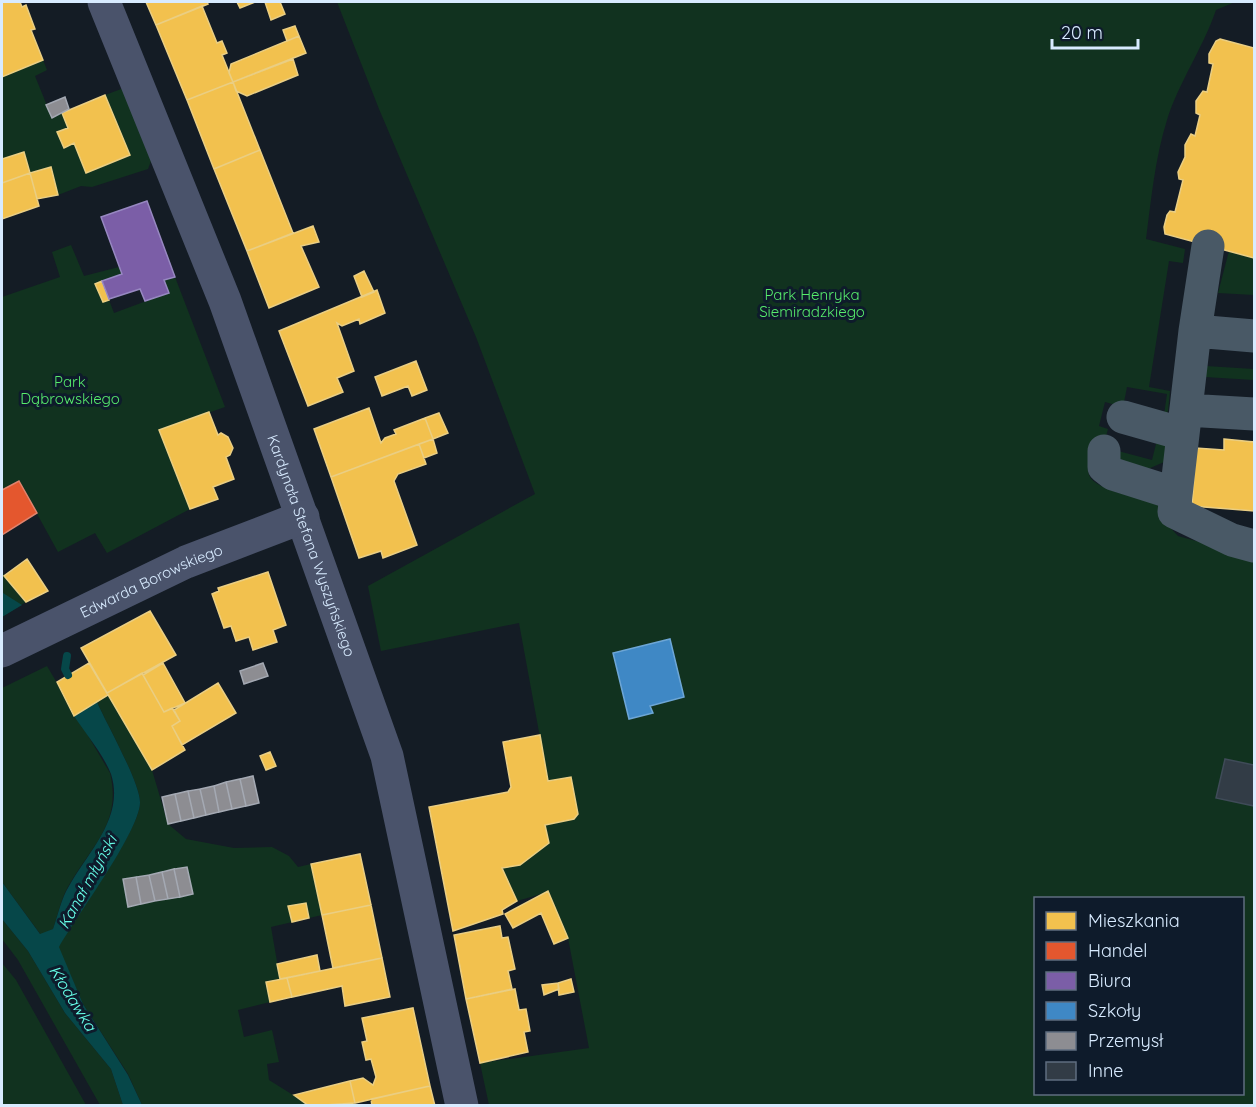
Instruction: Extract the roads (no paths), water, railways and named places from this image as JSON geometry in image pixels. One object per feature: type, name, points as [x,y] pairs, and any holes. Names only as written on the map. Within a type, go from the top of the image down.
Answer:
[{"type":"main road","name":"Kardynała Stefana Wyszyńskiego","points":[[104,2],[225,301],[387,756],[462,1106]]},
{"type":"main road","name":"Edwarda Borowskiego","points":[[10,647],[186,562],[303,517]]},
{"type":"lane","points":[[1208,246],[1195,331],[1174,512],[1232,540],[1254,546]]},
{"type":"lane","points":[[1195,331],[1254,336]]},
{"type":"lane","points":[[1122,417],[1184,422],[1254,414]]},
{"type":"lane","points":[[1104,451],[1104,467],[1113,474],[1176,494]]},
{"type":"water","points":[[2,593],[22,605],[2,617]]},
{"type":"water","name":"Kłodawka","points":[[97,702],[135,782],[140,803],[129,834],[106,875],[59,947],[83,1004],[128,1075],[142,1105],[123,1105],[111,1069],[65,1013],[28,951],[2,919],[2,882],[40,934],[53,929],[66,891],[109,819],[114,790],[111,774],[74,716]]},
{"type":"waterway","name":"Kanał młyński","points":[[67,656],[65,669],[68,675]]},
{"type":"park label","name":"Park Henryka Siemiradzkiego","points":[[812,302]]},
{"type":"park label","name":"Park Dąbrowskiego","points":[[70,390]]}]
